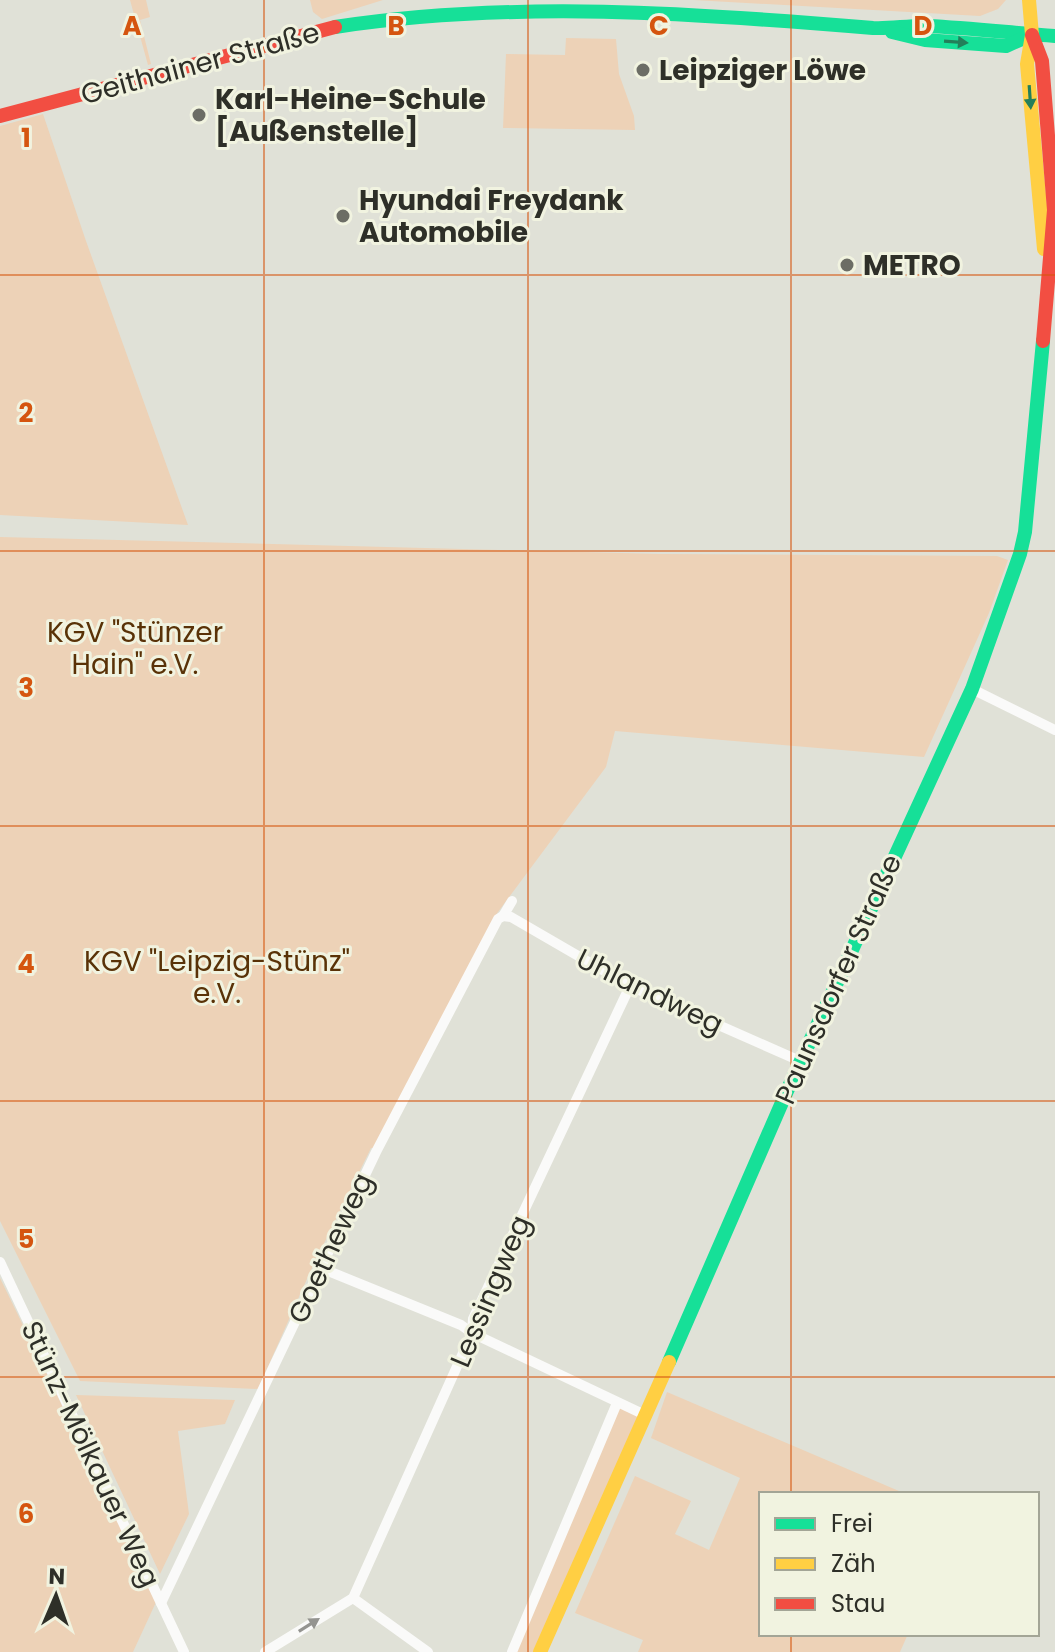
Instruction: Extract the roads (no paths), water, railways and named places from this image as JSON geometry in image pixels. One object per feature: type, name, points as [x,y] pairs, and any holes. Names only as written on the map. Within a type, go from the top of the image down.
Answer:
[{"type":"main road","name":"Paunsdorfer Straße","points":[[540,1652],[800,1061],[972,689],[1002,608],[1025,532],[1048,281],[1027,64],[1032,35],[1029,0]]},
{"type":"main road","name":"Geithainer Straße","points":[[0,116],[299,35],[366,20],[459,7],[510,4],[601,7],[879,28],[925,40],[1006,46],[1032,35],[1055,36]]},
{"type":"street","points":[[972,689],[1055,730]]},
{"type":"street","name":"Goetheweg","points":[[161,1603],[417,1070],[466,984],[498,919],[512,901]]},
{"type":"street","name":"Uhlandweg","points":[[503,916],[511,917],[630,986],[800,1061]]},
{"type":"street","name":"Lessingweg","points":[[353,1598],[472,1333],[473,1319],[630,986]]},
{"type":"street","name":"Stünz-Mölkauer Weg","points":[[0,1262],[184,1652]]},
{"type":"street","points":[[321,1268],[461,1325],[645,1415]]},
{"type":"street","points":[[512,1652],[617,1403]]},
{"type":"street","points":[[265,1652],[353,1598],[428,1652]]},
{"type":"place","name":"Leipziger Löwe","points":[[643,70]]},
{"type":"place","name":"Karl-Heine-Schule [Außenstelle]","points":[[199,115]]},
{"type":"place","name":"Hyundai Freydank Automobile","points":[[343,216]]},
{"type":"place","name":"METRO","points":[[847,265]]},
{"type":"park label","name":"KGV \"Stünzer Hain\" e.V.","points":[[135,648]]},
{"type":"park label","name":"KGV \"Leipzig-Stünz\" e.V.","points":[[217,977]]}]
